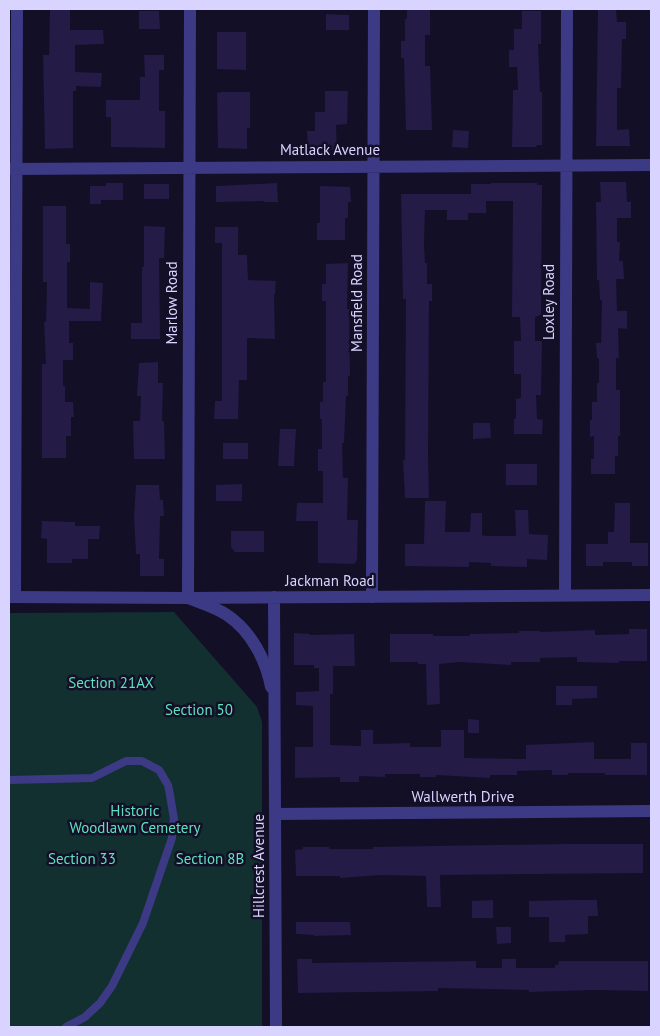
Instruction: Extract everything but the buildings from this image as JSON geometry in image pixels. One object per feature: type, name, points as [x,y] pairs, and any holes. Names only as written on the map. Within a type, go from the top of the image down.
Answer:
[{"type":"street","points":[[12,596],[13,169],[17,9]]},
{"type":"street","name":"Marlow Road","points":[[188,598],[190,9]]},
{"type":"street","name":"Mansfield Road","points":[[372,597],[374,9]]},
{"type":"street","name":"Loxley Road","points":[[565,596],[567,9]]},
{"type":"street","name":"Matlack Avenue","points":[[13,169],[651,165]]},
{"type":"street","name":"Jackman Road","points":[[12,596],[188,598],[651,595]]},
{"type":"street","name":"Hillcrest Avenue","points":[[274,597],[276,1027]]},
{"type":"street","name":"Hillcrest Avenue","points":[[188,598],[211,606],[228,615],[241,626],[260,654],[269,674],[274,704]]},
{"type":"street","name":"Wallwerth Drive","points":[[275,814],[651,812]]},
{"type":"lane","points":[[9,780],[92,778],[118,764],[134,760],[142,761],[159,770],[168,785],[174,819],[172,838],[143,924],[112,986],[100,1003],[85,1017],[66,1027]]},
{"type":"green space","name":"Historic Woodlawn Cemetery","points":[[174,612],[257,707],[262,722],[262,1027],[9,1027],[9,613]]},
{"type":"park label","name":"Section 21AX","points":[[111,683]]},
{"type":"park label","name":"Section 50","points":[[199,710]]},
{"type":"park label","name":"Section 33","points":[[82,859]]},
{"type":"park label","name":"Section 8B","points":[[210,859]]}]
